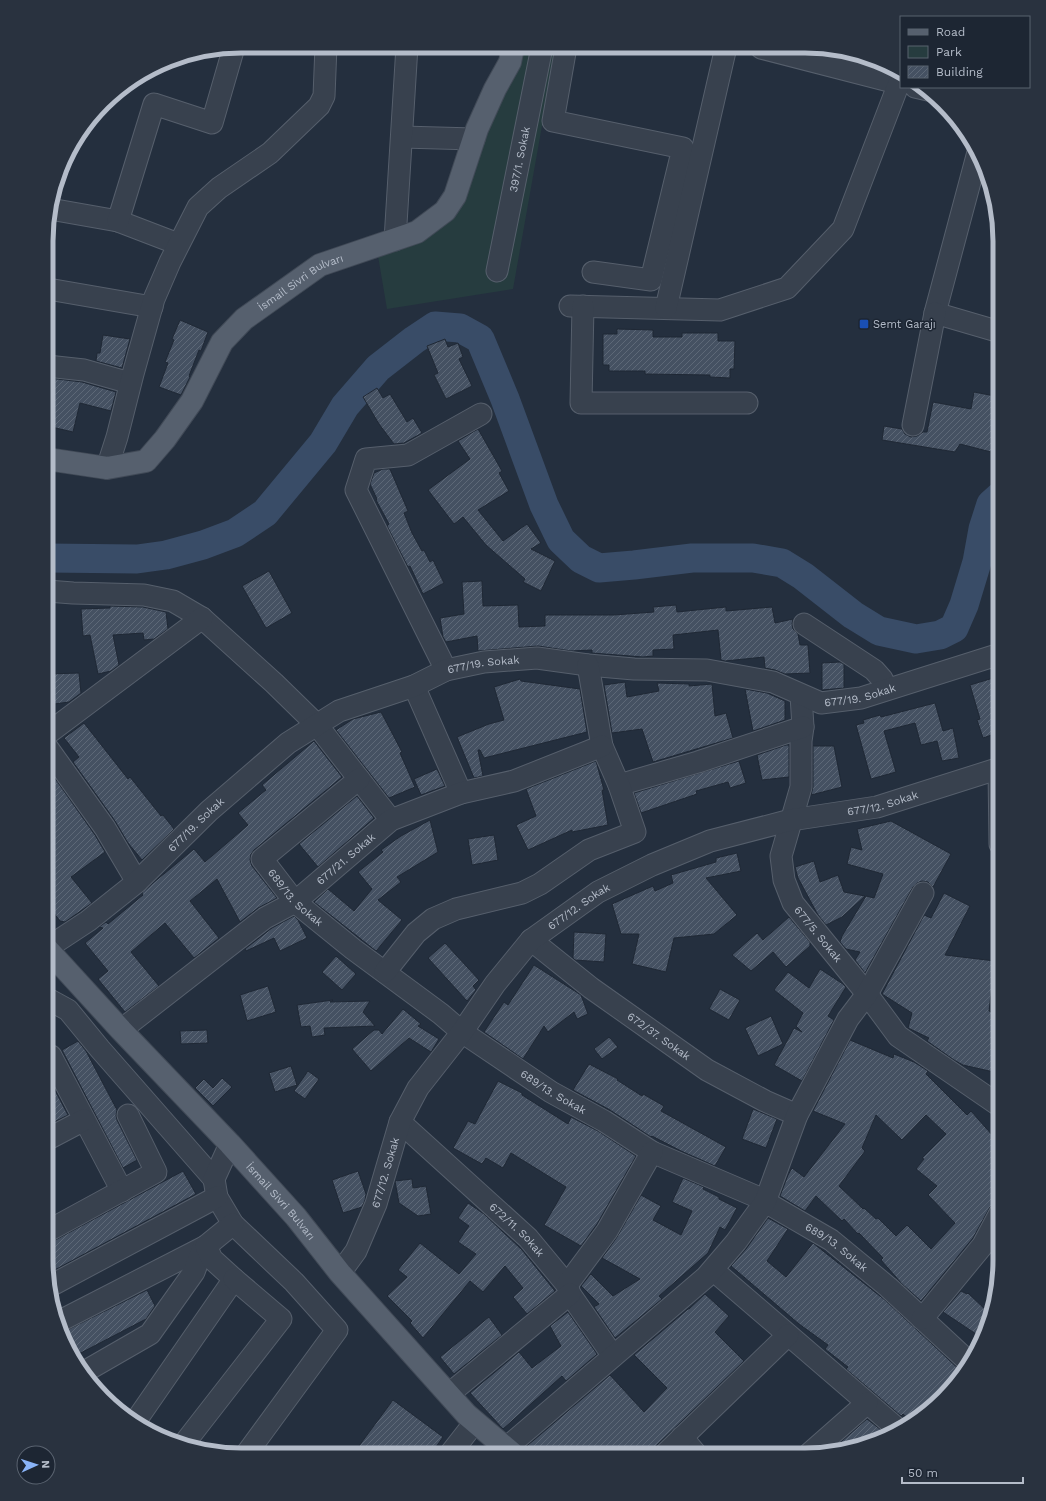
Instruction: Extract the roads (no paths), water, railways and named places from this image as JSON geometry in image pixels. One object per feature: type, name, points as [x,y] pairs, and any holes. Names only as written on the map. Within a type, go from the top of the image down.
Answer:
[{"type":"main road","name":"İsmail Sivri Bulvarı","points":[[53,460],[107,468],[146,461],[165,439],[192,401],[222,342],[244,319],[320,265],[417,232],[444,211],[455,196],[477,129],[510,62],[512,53]]},
{"type":"main road","name":"İsmail Sivri Bulvarı","points":[[53,957],[230,1144],[296,1217],[340,1273],[467,1415],[505,1448]]},
{"type":"street","points":[[118,221],[154,104],[212,123],[232,53]]},
{"type":"street","points":[[107,468],[117,437],[130,383],[154,299],[178,244],[198,207],[219,188],[270,153],[320,106],[324,96],[326,53]]},
{"type":"street","points":[[395,240],[407,53]]},
{"type":"street","name":"397/1. Sokak","points":[[497,271],[541,53]]},
{"type":"street","points":[[565,53],[553,121],[683,148],[651,280],[593,272]]},
{"type":"street","points":[[666,308],[725,53]]},
{"type":"street","points":[[782,53],[900,83]]},
{"type":"street","points":[[747,403],[580,403],[576,306],[720,310],[786,288],[844,229],[903,88]]},
{"type":"street","points":[[402,137],[474,139]]},
{"type":"street","points":[[913,425],[935,313],[976,161]]},
{"type":"street","points":[[56,210],[118,221],[178,244]]},
{"type":"street","points":[[53,290],[152,307]]},
{"type":"street","points":[[935,313],[993,330]]},
{"type":"street","points":[[53,367],[84,370],[130,383]]},
{"type":"street","points":[[446,670],[356,490],[366,460],[408,455],[481,414]]},
{"type":"street","points":[[53,591],[73,593],[144,594],[173,602],[202,618],[274,683],[317,725],[391,820]]},
{"type":"street","points":[[53,730],[202,618]]},
{"type":"street","points":[[804,624],[874,670],[882,679],[887,689]]},
{"type":"street","name":"677/19. Sokak","points":[[53,944],[88,921],[137,882],[208,811],[288,743],[339,711],[414,686],[446,670],[484,662],[537,658],[588,665],[634,669],[707,670],[773,682],[821,703],[860,698],[993,660]]},
{"type":"street","points":[[385,972],[416,933],[433,919],[456,909],[522,893],[540,884],[589,850],[635,832],[619,785],[602,746],[588,665]]},
{"type":"street","points":[[414,686],[461,793]]},
{"type":"street","name":"677/5. Sokak","points":[[801,694],[803,727],[801,741],[801,787],[790,820],[781,856],[784,880],[793,903],[867,994],[898,1036],[993,1101]]},
{"type":"street","points":[[619,785],[705,760],[803,727]]},
{"type":"street","name":"677/21. Sokak","points":[[121,1030],[265,918],[295,902],[391,820],[461,793],[514,781],[602,746]]},
{"type":"street","points":[[53,755],[105,828],[137,882]]},
{"type":"street","name":"677/12. Sokak","points":[[340,1273],[356,1251],[376,1204],[400,1122],[418,1088],[462,1032],[495,984],[531,940],[598,892],[652,865],[710,840],[790,820],[877,807],[993,770]]},
{"type":"street","name":"689/13. Sokak","points":[[359,779],[262,858],[295,902],[441,1014],[462,1032],[551,1092],[604,1121],[652,1152],[723,1181],[765,1202],[830,1240],[888,1287],[965,1358]]},
{"type":"street","points":[[512,1448],[613,1356],[706,1276],[736,1242],[765,1202],[797,1115],[848,1019],[867,994],[923,893]]},
{"type":"street","name":"672/37. Sokak","points":[[531,940],[591,988],[707,1070],[764,1101],[797,1115]]},
{"type":"street","points":[[53,1002],[68,1010],[216,1188],[233,1224],[294,1282],[337,1330],[251,1448]]},
{"type":"street","points":[[53,1060],[122,1191]]},
{"type":"street","points":[[53,1228],[156,1172],[128,1115]]},
{"type":"street","points":[[53,1136],[84,1120]]},
{"type":"street","name":"672/11. Sokak","points":[[400,1122],[528,1238],[569,1290],[613,1356]]},
{"type":"street","points":[[55,1283],[216,1188],[230,1144]]},
{"type":"street","points":[[449,1394],[569,1290],[607,1231],[652,1152]]},
{"type":"street","points":[[63,1320],[204,1247],[233,1224]]},
{"type":"street","points":[[922,1319],[983,1245],[993,1226]]},
{"type":"street","points":[[187,1440],[281,1319],[234,1279],[212,1258],[204,1247]]},
{"type":"street","points":[[89,1369],[150,1334],[194,1272],[204,1247]]},
{"type":"street","points":[[712,1270],[894,1426]]},
{"type":"street","points":[[138,1417],[234,1279]]},
{"type":"street","points":[[671,1448],[788,1335]]},
{"type":"street","points":[[816,1448],[867,1402]]},
{"type":"street","points":[[455,1448],[475,1422]]},
{"type":"street","points":[[682,1437],[691,1448]]},
{"type":"waterway","points":[[53,558],[137,559],[166,555],[203,545],[235,533],[265,513],[323,443],[345,406],[378,368],[435,326],[460,328],[480,339],[505,399],[544,505],[561,540],[581,559],[599,568],[692,558],[753,558],[782,563],[803,576],[853,615],[879,631],[916,639],[940,635],[954,628],[964,605],[977,562],[983,529],[991,504],[993,502]]},
{"type":"place","name":"Semt Garajı","points":[[864,324]]}]
